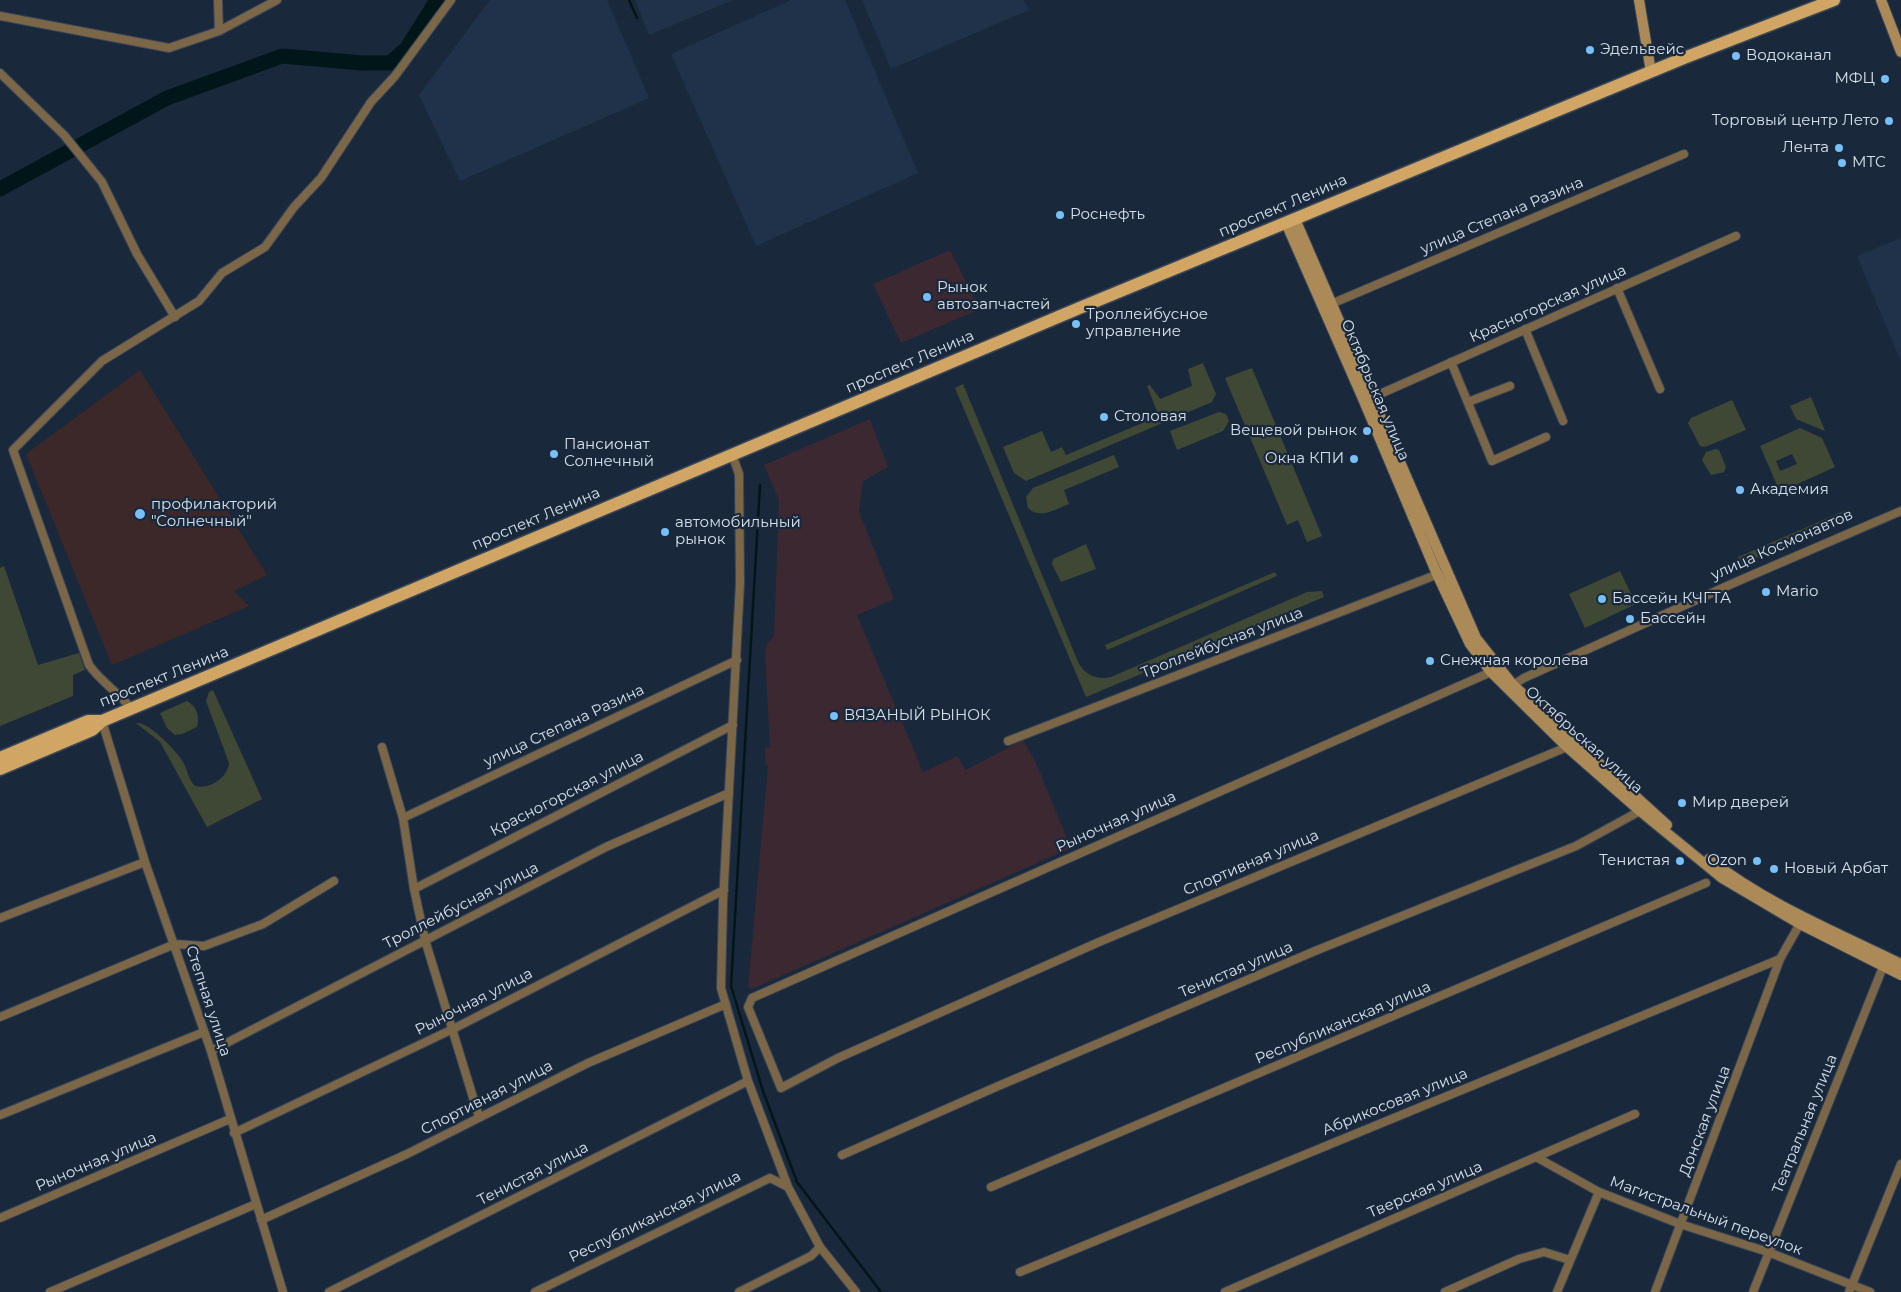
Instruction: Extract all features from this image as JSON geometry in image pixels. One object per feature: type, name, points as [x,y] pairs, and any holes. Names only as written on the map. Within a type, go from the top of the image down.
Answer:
[{"type":"main road","points":[[1639,0],[1651,72]]},
{"type":"main road","name":"проспект Ленина","points":[[0,758],[88,721],[102,721],[732,454],[1290,221],[1651,72],[1834,0]]},
{"type":"main road","points":[[1881,0],[1901,52]]},
{"type":"main road","name":"Октябрьская улица","points":[[1290,221],[1317,293],[1327,306],[1371,398],[1470,644],[1491,672],[1505,689],[1567,747],[1640,812],[1722,878],[1901,975]]},
{"type":"main road","name":"Октябрьская улица","points":[[1290,221],[1441,573],[1476,638],[1513,685],[1635,798],[1721,867],[1802,920],[1901,964]]},
{"type":"main road","points":[[0,769],[92,730],[102,721]]},
{"type":"street","points":[[218,0],[219,31]]},
{"type":"street","points":[[0,16],[169,48],[219,31],[277,0]]},
{"type":"street","points":[[131,708],[123,698],[98,678],[89,665],[13,450],[102,361],[199,301],[222,273],[265,247],[289,213],[321,178],[371,102],[395,76],[450,0]]},
{"type":"street","points":[[0,73],[64,135],[102,182],[137,254],[175,317]]},
{"type":"street","name":"улица Степана Разина","points":[[1327,306],[1684,154]]},
{"type":"street","name":"Красногорская улица","points":[[1371,398],[1736,236]]},
{"type":"street","points":[[1617,288],[1660,389]]},
{"type":"street","points":[[1525,329],[1563,421]]},
{"type":"street","points":[[1451,362],[1492,461],[1546,437]]},
{"type":"street","points":[[1468,402],[1510,386]]},
{"type":"street","points":[[732,454],[739,474],[740,583],[724,890],[721,988],[748,1082],[788,1187],[820,1247],[856,1292]]},
{"type":"street","name":"улица Космонавтов","points":[[1513,685],[1524,678],[1736,582],[1901,511]]},
{"type":"street","name":"Троллейбусная улица","points":[[1008,741],[1441,573]]},
{"type":"street","name":"улица Степана Разина","points":[[402,818],[737,660]]},
{"type":"street","name":"Рыночная улица","points":[[752,998],[1491,672]]},
{"type":"street","name":"Степная улица","points":[[102,721],[145,862],[211,1051],[283,1292]]},
{"type":"street","name":"Красногорская улица","points":[[414,888],[733,725]]},
{"type":"street","points":[[382,747],[402,818],[425,940],[479,1118]]},
{"type":"street","name":"Спортивная улица","points":[[752,998],[748,1007],[781,1088],[838,1058],[1099,942],[1567,747]]},
{"type":"street","name":"Троллейбусная улица","points":[[211,1051],[606,847],[729,794]]},
{"type":"street","name":"Тенистая улица","points":[[842,1155],[996,1086],[1297,959],[1576,846],[1640,812]]},
{"type":"street","points":[[0,918],[145,862]]},
{"type":"street","points":[[0,1017],[175,944],[204,946],[263,924],[334,880]]},
{"type":"street","name":"Республиканская улица","points":[[991,1187],[1706,883]]},
{"type":"street","name":"Рыночная улица","points":[[234,1133],[453,1029],[724,890]]},
{"type":"street","name":"Донская улица","points":[[1655,1292],[1780,959],[1802,920]]},
{"type":"street","name":"Абрикосовая улица","points":[[1020,1272],[1780,959]]},
{"type":"street","name":"Театральная улица","points":[[1753,1292],[1883,966]]},
{"type":"street","name":"Спортивная улица","points":[[261,1220],[391,1161],[588,1063],[726,1004]]},
{"type":"street","points":[[0,1115],[204,1032]]},
{"type":"street","name":"Тенистая улица","points":[[329,1292],[748,1082]]},
{"type":"street","name":"Тверская улица","points":[[1225,1292],[1635,1114]]},
{"type":"street","name":"Рыночная улица","points":[[0,1218],[230,1119]]},
{"type":"street","name":"Магистральный переулок","points":[[1536,1157],[1599,1192],[1680,1224],[1768,1252],[1850,1288],[1870,1292]]},
{"type":"street","points":[[1850,1288],[1901,1164]]},
{"type":"street","name":"Республиканская улица","points":[[535,1292],[770,1178],[788,1187]]},
{"type":"street","points":[[1557,1292],[1599,1192]]},
{"type":"street","points":[[50,1292],[256,1204]]},
{"type":"street","points":[[739,1292],[811,1256],[820,1247]]},
{"type":"street","points":[[1445,1292],[1519,1259],[1544,1252],[1570,1260]]},
{"type":"shaded area","points":[[490,0],[607,0],[649,98],[460,181],[419,95]]},
{"type":"shaded area","points":[[635,0],[733,0],[649,35]]},
{"type":"shaded area","points":[[791,0],[845,0],[918,173],[756,246],[671,54]]},
{"type":"shaded area","points":[[862,0],[1024,0],[1029,10],[891,69]]},
{"type":"shaded area","points":[[1901,238],[1901,362],[1857,256]]},
{"type":"shaded area","name":"Рынок автозапчастей","points":[[950,250],[980,309],[901,343],[873,284]]},
{"type":"shaded area","name":"профилакторий \"Солнечный\"","points":[[140,370],[267,575],[234,591],[249,606],[112,665],[26,454]]},
{"type":"shaded area","name":"ВЯЗАНЫЙ РЫНОК","points":[[870,419],[888,467],[863,481],[859,512],[894,599],[857,615],[923,772],[958,756],[965,770],[1023,740],[1036,763],[1071,848],[752,989],[748,987],[768,765],[765,765],[765,748],[770,748],[765,654],[767,644],[774,636],[779,500],[764,465]]},
{"type":"green space","points":[[1203,363],[1216,394],[1212,402],[1026,481],[1014,473],[1003,447],[1042,431],[1051,452],[1062,447],[1066,455],[1159,416],[1147,386],[1150,385],[1160,399],[1192,386],[1188,369]]},
{"type":"green space","points":[[1252,368],[1322,536],[1307,542],[1298,520],[1287,525],[1225,378]]},
{"type":"green space","points":[[963,384],[1079,664],[1085,672],[1101,678],[1111,677],[1307,592],[1322,591],[1324,597],[1086,697],[955,388]]},
{"type":"green space","points":[[1811,397],[1825,431],[1796,419],[1790,406]]},
{"type":"green space","points":[[1732,400],[1746,430],[1705,447],[1700,446],[1688,423],[1691,418]]},
{"type":"green space","points":[[1219,412],[1226,414],[1229,421],[1223,431],[1177,450],[1170,431]]},
{"type":"green space","points":[[1800,428],[1822,438],[1835,467],[1780,492],[1760,446]],"holes":[[[1792,454],[1797,464],[1780,471],[1776,461]]]},
{"type":"green space","points":[[1715,449],[1719,450],[1726,467],[1724,472],[1711,475],[1702,460],[1706,452]]},
{"type":"green space","points":[[1114,455],[1119,467],[1064,490],[1069,504],[1043,513],[1038,513],[1028,508],[1026,497],[1033,488]]},
{"type":"green space","points":[[1846,510],[1850,511],[1853,516],[1740,565],[1738,557]]},
{"type":"green space","points":[[1086,544],[1096,569],[1061,582],[1052,564],[1053,559]]},
{"type":"green space","points":[[4,566],[38,665],[79,653],[85,670],[73,675],[73,696],[0,726],[0,568]]},
{"type":"green space","name":"Бассейн КЧГТА","points":[[1620,571],[1636,604],[1585,628],[1569,594]]},
{"type":"green space","points":[[1275,572],[1277,576],[1107,650],[1105,645]]},
{"type":"green space","points":[[213,690],[262,799],[207,827],[160,742],[136,723],[148,727],[169,744],[183,762],[195,786],[201,787],[212,784],[222,777],[229,763],[206,701],[209,692]]},
{"type":"green space","points":[[187,701],[197,712],[197,727],[175,735],[167,728],[160,713]]},
{"type":"waterway","points":[[0,189],[167,98],[282,56],[363,63],[390,63],[407,48],[437,0]]},
{"type":"waterway","points":[[629,0],[637,18]]},
{"type":"waterway","points":[[760,485],[731,986],[763,1091],[797,1182],[881,1292]]},
{"type":"place","name":"Эдельвейс","points":[[1590,50]]},
{"type":"place","name":"Водоканал","points":[[1736,56]]},
{"type":"place","name":"МФЦ","points":[[1885,79]]},
{"type":"place","name":"Торговый центр Лето","points":[[1889,121]]},
{"type":"place","name":"Лента","points":[[1839,148]]},
{"type":"place","name":"МТС","points":[[1842,163]]},
{"type":"place","name":"Роснефть","points":[[1060,215]]},
{"type":"place","name":"Рынок автозапчастей","points":[[927,297]]},
{"type":"place","name":"Троллейбусное управление","points":[[1076,324]]},
{"type":"place","name":"Столовая","points":[[1104,417]]},
{"type":"place","name":"Вещевой рынок","points":[[1367,431]]},
{"type":"place","name":"Пансионат Солнечный","points":[[554,454]]},
{"type":"place","name":"Окна КПИ","points":[[1354,459]]},
{"type":"place","name":"Академия","points":[[1740,490]]},
{"type":"place","name":"профилакторий \"Солнечный\"","points":[[140,514]]},
{"type":"place","name":"автомобильный рынок","points":[[665,532]]},
{"type":"place","name":"Mario","points":[[1766,592]]},
{"type":"place","name":"Бассейн КЧГТА","points":[[1602,599]]},
{"type":"place","name":"Бассейн","points":[[1630,619]]},
{"type":"place","name":"Снежная королева","points":[[1430,661]]},
{"type":"place","name":"ВЯЗАНЫЙ РЫНОК","points":[[834,716]]},
{"type":"place","name":"Мир дверей","points":[[1682,803]]},
{"type":"place","name":"Тенистая","points":[[1680,861]]},
{"type":"place","name":"Ozon","points":[[1757,861]]},
{"type":"place","name":"Новый Арбат","points":[[1774,869]]}]
